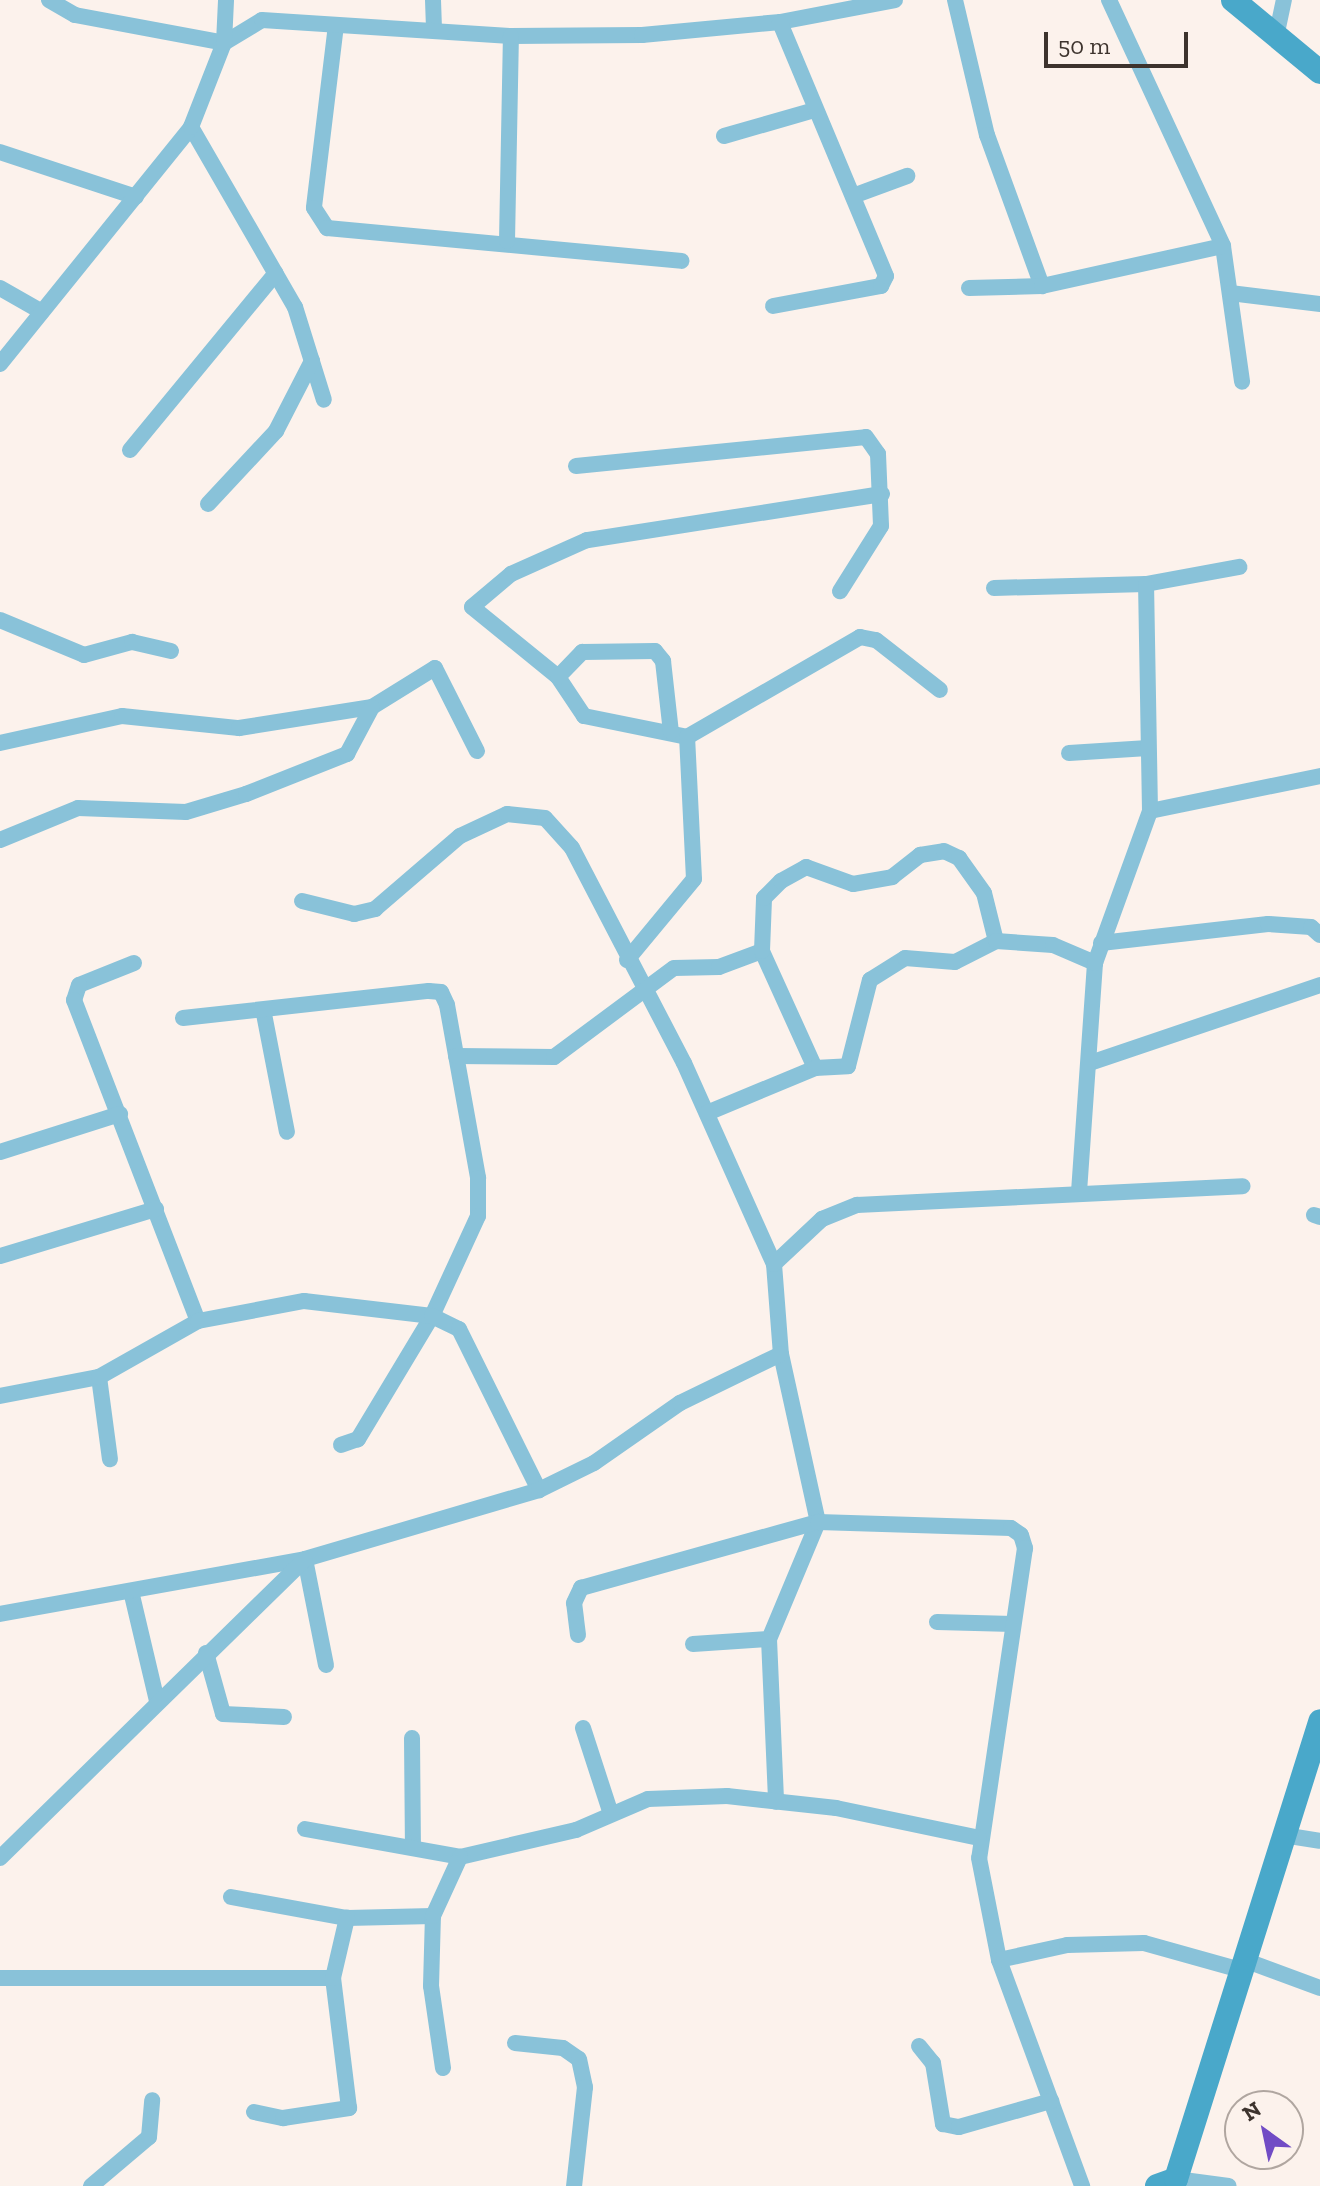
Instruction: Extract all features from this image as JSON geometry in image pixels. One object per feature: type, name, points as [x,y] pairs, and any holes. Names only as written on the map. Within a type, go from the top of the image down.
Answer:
[{"type":"main road","points":[[1233,0],[1320,72]]},
{"type":"main road","points":[[1166,2182],[1245,1966],[1320,1721]]},
{"type":"street","points":[[49,0],[75,15],[224,43],[262,20],[511,36],[642,35],[780,22],[895,0]]},
{"type":"street","points":[[0,364],[191,127],[224,43],[226,0]]},
{"type":"street","points":[[433,0],[434,30]]},
{"type":"street","points":[[955,0],[987,135],[1042,286]]},
{"type":"street","points":[[1109,0],[1223,246],[1242,382]]},
{"type":"street","points":[[1276,37],[1284,0]]},
{"type":"street","points":[[773,306],[885,282],[853,196],[811,111],[780,22]]},
{"type":"street","points":[[336,25],[316,220],[327,228],[507,241],[681,261]]},
{"type":"street","points":[[507,241],[511,36]]},
{"type":"street","points":[[724,136],[811,111]]},
{"type":"street","points":[[191,127],[276,273],[312,361],[324,400]]},
{"type":"street","points":[[0,152],[136,197]]},
{"type":"street","points":[[853,196],[907,176]]},
{"type":"street","points":[[969,288],[1042,286],[1223,246]]},
{"type":"street","points":[[130,450],[276,273]]},
{"type":"street","points":[[0,288],[42,312]]},
{"type":"street","points":[[1230,293],[1320,304]]},
{"type":"street","points":[[208,504],[276,431],[312,361]]},
{"type":"street","points":[[576,466],[866,437],[878,454],[881,526],[840,591]]},
{"type":"street","points":[[882,494],[587,540],[511,574],[475,600],[475,613],[558,677],[584,716],[679,734],[860,637],[876,640],[940,690]]},
{"type":"street","points":[[994,588],[1146,584],[1239,567]]},
{"type":"street","points":[[1079,1192],[1095,963],[1150,811],[1146,584]]},
{"type":"street","points":[[0,620],[84,655],[132,642],[171,651]]},
{"type":"street","points":[[558,677],[582,652],[655,651],[663,661],[679,734],[694,879],[627,960]]},
{"type":"street","points":[[0,743],[122,716],[239,728],[372,707],[435,668],[477,751]]},
{"type":"street","points":[[0,840],[78,808],[186,812],[261,789],[347,754],[372,707]]},
{"type":"street","points":[[1069,753],[1148,748]]},
{"type":"street","points":[[1150,811],[1320,776]]},
{"type":"street","points":[[302,901],[354,914],[375,909],[460,836],[528,811],[545,818],[572,848],[707,1113],[774,1264],[781,1354],[818,1522],[769,1639],[776,1802]]},
{"type":"street","points":[[815,1068],[762,951],[757,924],[764,898],[806,867],[853,884],[892,877],[920,855],[944,851],[959,858],[984,893],[996,941]]},
{"type":"street","points":[[1101,943],[1268,924],[1311,927],[1320,935]]},
{"type":"street","points":[[707,1113],[815,1068],[848,1066],[864,993],[888,965],[905,958],[955,962],[996,941],[1053,945],[1095,963]]},
{"type":"street","points":[[456,1056],[554,1057],[642,987],[674,968],[719,967],[762,951]]},
{"type":"street","points":[[134,963],[74,993],[198,1321]]},
{"type":"street","points":[[1090,1063],[1320,985]]},
{"type":"street","points":[[183,1018],[223,1010],[264,1014],[441,992],[456,1056],[478,1216],[432,1316],[358,1439],[341,1445]]},
{"type":"street","points":[[264,1014],[287,1132]]},
{"type":"street","points":[[0,1152],[120,1114]]},
{"type":"street","points":[[774,1264],[822,1219],[857,1205],[1243,1186]]},
{"type":"street","points":[[0,1256],[156,1209]]},
{"type":"street","points":[[0,1396],[99,1377],[198,1321],[304,1301],[432,1316],[459,1329],[539,1490]]},
{"type":"street","points":[[0,1614],[305,1559],[539,1490],[594,1463],[680,1403],[781,1354]]},
{"type":"street","points":[[99,1377],[110,1459]]},
{"type":"street","points":[[578,1635],[574,1603],[581,1588],[818,1522],[1011,1528],[1025,1548],[979,1838],[984,1904],[999,1960],[1082,2186]]},
{"type":"street","points":[[0,1858],[305,1559]]},
{"type":"street","points":[[305,1559],[326,1665]]},
{"type":"street","points":[[131,1591],[157,1701]]},
{"type":"street","points":[[937,1622],[1013,1624]]},
{"type":"street","points":[[693,1644],[769,1639]]},
{"type":"street","points":[[206,1653],[223,1714],[284,1717]]},
{"type":"street","points":[[583,1728],[611,1814]]},
{"type":"street","points":[[412,1738],[413,1845]]},
{"type":"street","points":[[305,1829],[413,1845],[460,1857],[611,1814],[648,1799],[776,1802],[979,1838]]},
{"type":"street","points":[[1283,1835],[1320,1841]]},
{"type":"street","points":[[443,2068],[431,1986],[433,1916],[460,1857]]},
{"type":"street","points":[[231,1897],[347,1918],[433,1916]]},
{"type":"street","points":[[254,2112],[283,2118],[349,2108],[333,1978],[347,1918]]},
{"type":"street","points":[[999,1960],[1067,1945],[1144,1943],[1245,1966],[1320,1988]]},
{"type":"street","points":[[0,1978],[333,1978]]},
{"type":"street","points":[[515,2043],[563,2048],[579,2059],[585,2087],[574,2186]]},
{"type":"street","points":[[919,2046],[933,2063],[943,2124],[959,2127],[1051,2101]]},
{"type":"street","points":[[91,2186],[149,2137],[152,2100]]},
{"type":"street","points":[[1166,2182],[1229,2186]]}]
